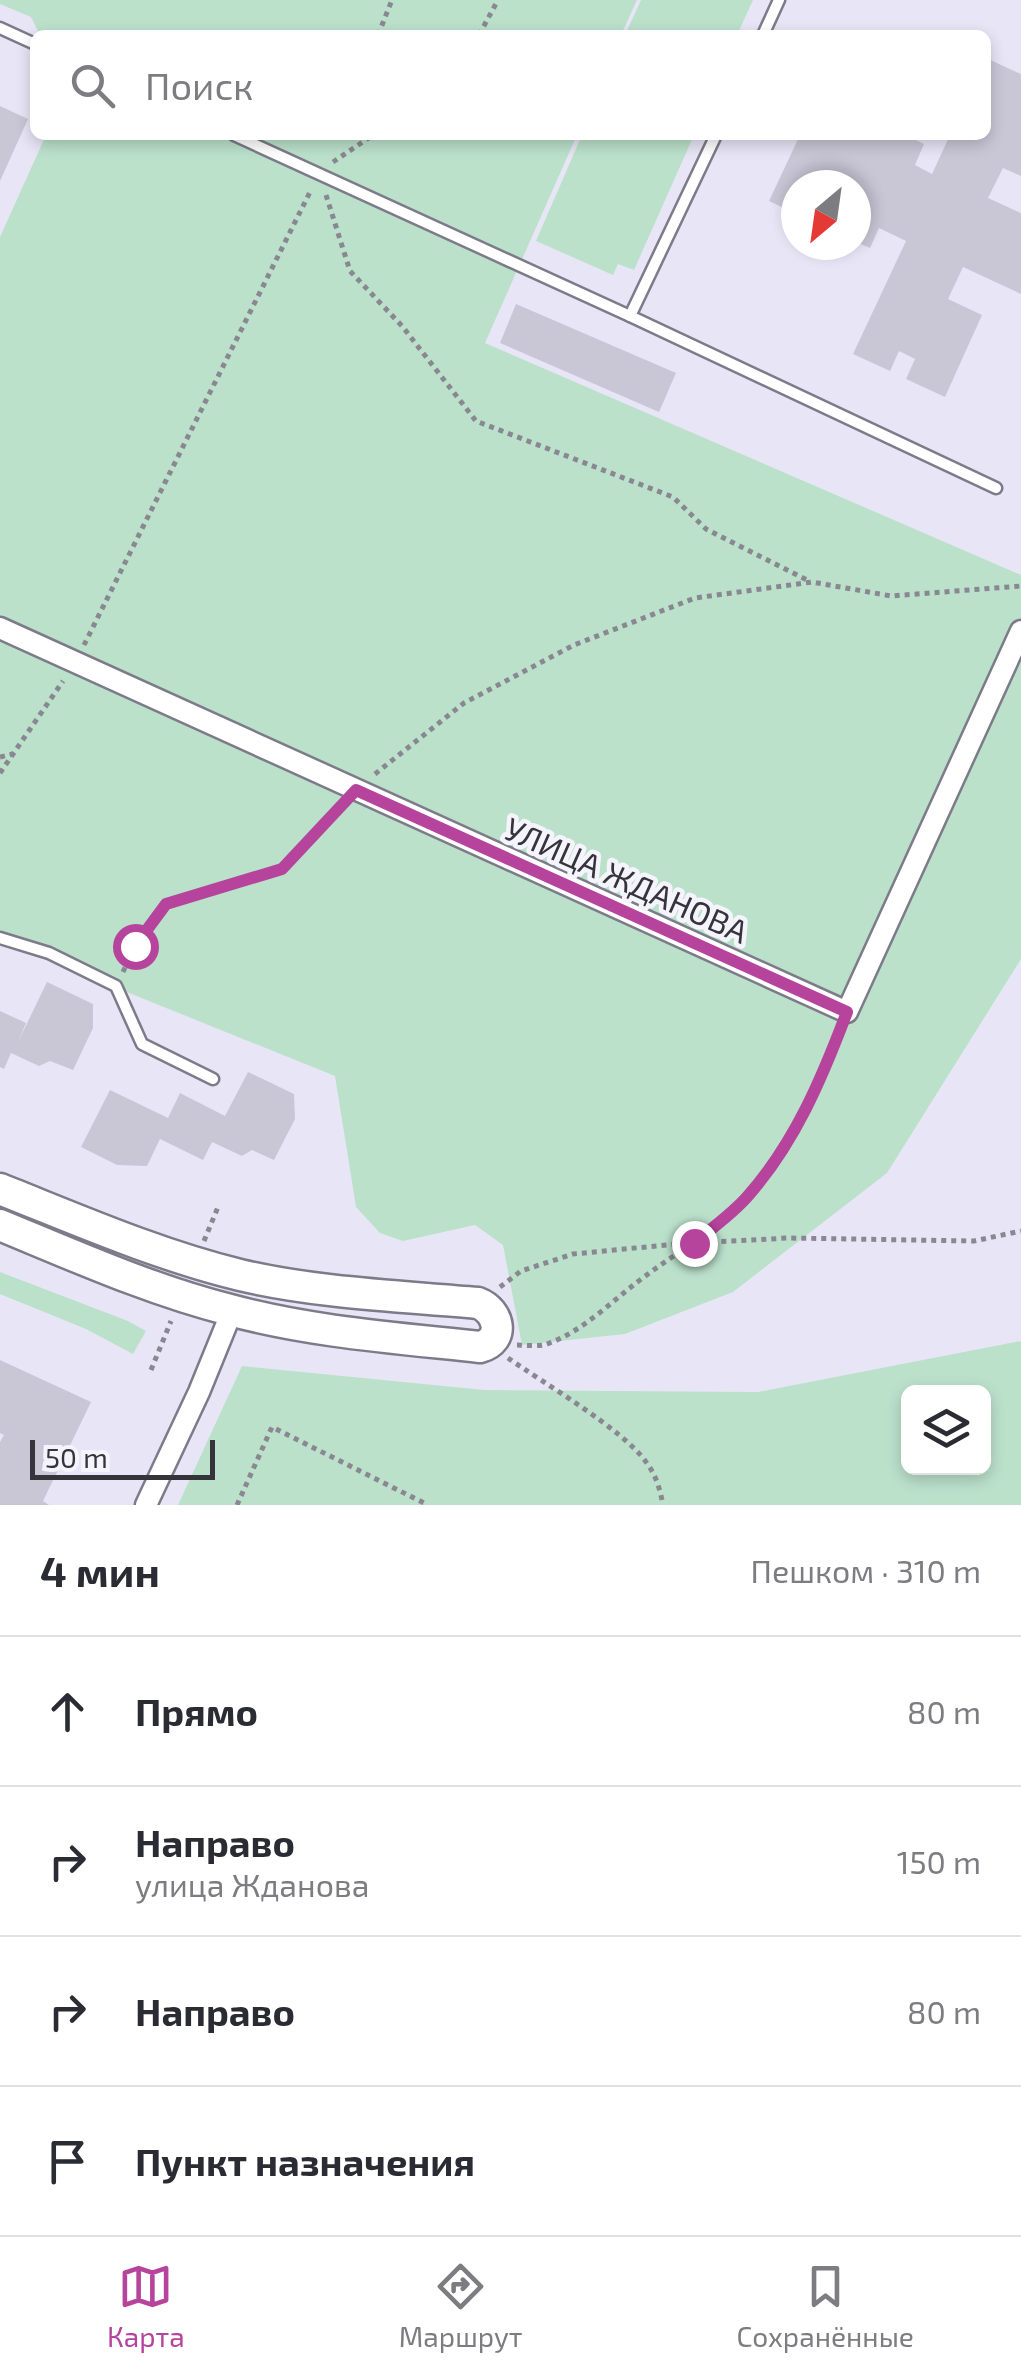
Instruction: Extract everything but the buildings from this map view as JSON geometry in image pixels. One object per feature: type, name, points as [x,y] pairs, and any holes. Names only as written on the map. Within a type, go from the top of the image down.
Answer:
[{"type":"street","name":"УЛИЦА ЖДАНОВА","points":[[0,628],[847,1012]]},
{"type":"street","points":[[847,1012],[1021,630]]},
{"type":"street","points":[[0,1189],[111,1232],[241,1275],[324,1289],[478,1303],[495,1316],[496,1336],[489,1345],[480,1347],[323,1329],[232,1311],[182,1296],[0,1225]]},
{"type":"street","points":[[146,1505],[232,1311],[241,1275]]},
{"type":"lane","points":[[765,30],[779,0]]},
{"type":"lane","points":[[0,28],[30,42]]},
{"type":"lane","points":[[245,140],[996,488]]},
{"type":"lane","points":[[630,316],[714,140]]},
{"type":"lane","points":[[0,938],[49,953],[116,986],[142,1044],[214,1078]]},
{"type":"path","points":[[380,30],[392,0]]},
{"type":"path","points":[[482,30],[498,0]]},
{"type":"path","points":[[356,140],[356,144]]},
{"type":"path","points":[[0,773],[75,662],[319,174],[364,140]]},
{"type":"path","points":[[319,174],[350,270],[402,326],[476,421],[673,497],[706,529],[812,582],[891,596],[1021,586]]},
{"type":"path","points":[[116,986],[135,946],[166,904],[282,869],[356,790],[464,703],[574,644],[695,598],[812,582]]},
{"type":"path","points":[[0,757],[16,754]]},
{"type":"path","points":[[489,1345],[545,1346],[598,1315],[638,1281],[694,1243],[746,1198],[789,1142],[823,1075],[847,1012]]},
{"type":"path","points":[[478,1303],[521,1272],[573,1254],[788,1238],[974,1242],[1021,1231]]},
{"type":"path","points":[[489,1345],[614,1432],[645,1459],[660,1486],[664,1505]]},
{"type":"path","points":[[236,1505],[272,1426],[428,1505]]},
{"type":"green space","points":[[0,0],[637,0],[623,30],[38,30],[31,17],[0,4]]},
{"type":"green space","points":[[641,0],[753,0],[739,30],[627,30]]},
{"type":"green space","points":[[44,140],[575,140],[485,343],[1021,575],[1021,959],[887,1173],[733,1292],[625,1334],[522,1345],[503,1245],[475,1225],[403,1241],[380,1233],[356,1207],[335,1076],[0,941],[0,237]]},
{"type":"green space","points":[[580,140],[692,140],[634,270],[618,264],[613,275],[536,241]]},
{"type":"green space","points":[[0,1272],[146,1331],[133,1354],[86,1329],[0,1294]]},
{"type":"green space","points":[[1021,1341],[1021,1505],[178,1505],[242,1366],[484,1390],[758,1392]]},
{"type":"route","points":[[135,946],[166,904],[282,869],[356,790],[847,1012],[823,1075],[789,1142],[746,1198],[694,1243]]}]
